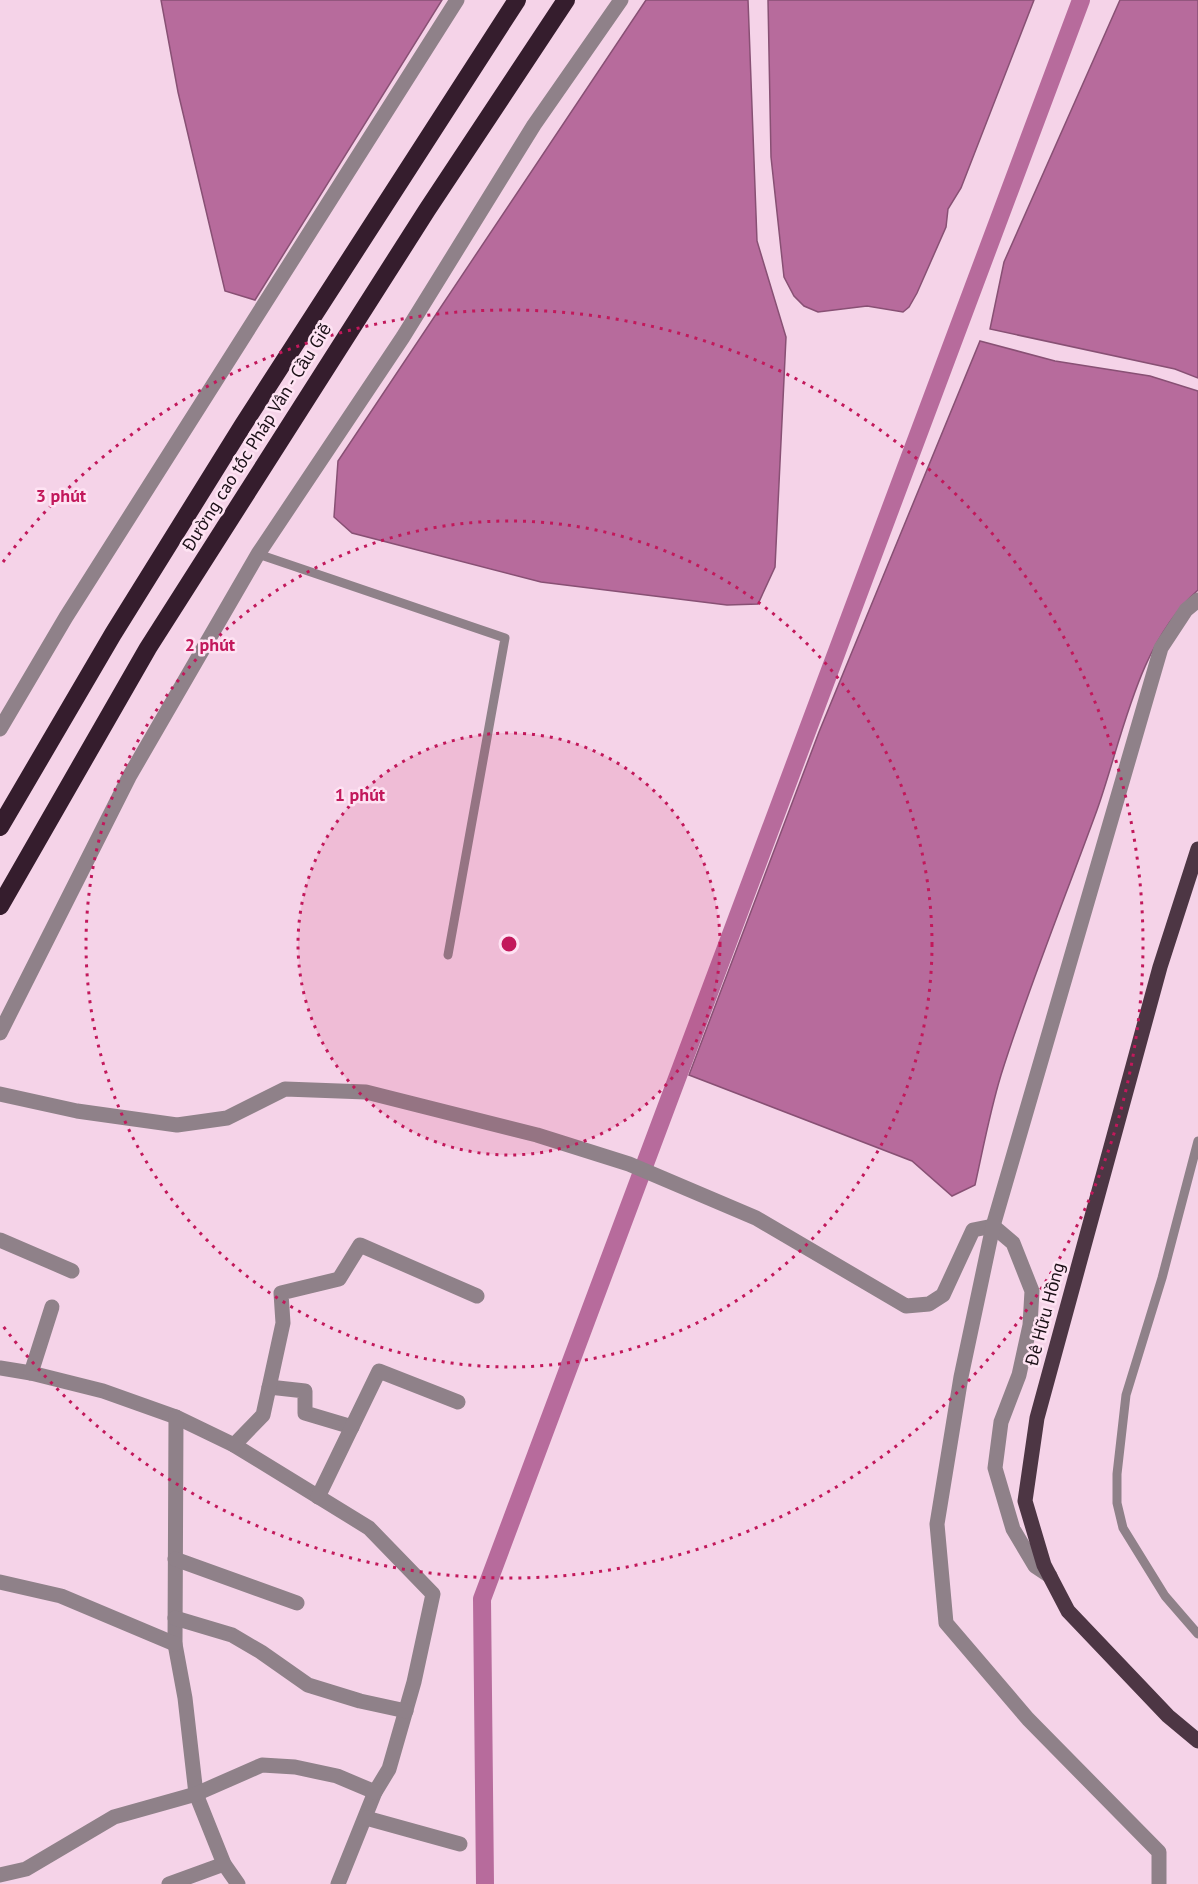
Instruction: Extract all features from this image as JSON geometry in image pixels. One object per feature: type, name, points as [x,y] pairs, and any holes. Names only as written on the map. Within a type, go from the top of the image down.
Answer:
[{"type":"highway","name":"Đường cao tốc Pháp Vân - Cầu Giẽ","points":[[0,827],[113,634],[206,484],[518,0]]},
{"type":"highway","name":"Đường cao tốc Pháp Vân - Cầu Giẽ","points":[[0,906],[148,648],[427,210],[566,0]]},
{"type":"main road","name":"Đê Hữu Hồng","points":[[1198,849],[1160,967],[1037,1418],[1024,1500],[1050,1576],[1068,1611],[1168,1716],[1198,1741]]},
{"type":"street","points":[[0,729],[72,608],[457,0]]},
{"type":"street","points":[[0,1033],[129,777],[258,554],[403,337],[534,125],[621,0]]},
{"type":"street","points":[[1159,1884],[1160,1852],[1028,1719],[946,1623],[937,1524],[961,1377],[993,1226],[1161,648],[1186,610],[1198,600]]},
{"type":"street","points":[[0,1094],[77,1111],[177,1125],[227,1118],[285,1089],[366,1092],[537,1135],[629,1164],[756,1218],[906,1306],[929,1304],[943,1295],[973,1230],[993,1226]]},
{"type":"street","points":[[993,1226],[1013,1243],[1032,1291],[1030,1325],[1019,1375],[1001,1422],[995,1468],[1013,1530],[1035,1566],[1050,1576]]},
{"type":"street","points":[[0,1240],[72,1271]]},
{"type":"street","points":[[234,1445],[263,1415],[283,1323],[281,1293],[339,1279],[360,1245],[477,1296]]},
{"type":"street","points":[[31,1372],[52,1306]]},
{"type":"street","points":[[0,1368],[31,1372],[104,1391],[176,1417],[234,1445],[369,1528],[433,1594],[406,1711],[389,1769],[375,1792],[338,1884]]},
{"type":"street","points":[[318,1497],[379,1371],[458,1402]]},
{"type":"street","points":[[269,1387],[305,1391],[305,1413],[352,1427]]},
{"type":"street","points":[[176,1417],[175,1644],[196,1794],[224,1864],[238,1884]]},
{"type":"street","points":[[175,1559],[297,1603]]},
{"type":"street","points":[[0,1582],[61,1596],[175,1644]]},
{"type":"street","points":[[175,1618],[232,1635],[308,1685],[360,1701],[406,1711]]},
{"type":"street","points":[[0,1875],[26,1869],[114,1817],[196,1794],[262,1765],[295,1767],[327,1774],[375,1792]]},
{"type":"street","points":[[366,1818],[460,1844]]},
{"type":"street","points":[[169,1884],[224,1864]]},
{"type":"lane","points":[[258,554],[505,638],[448,956]]},
{"type":"lane","points":[[1198,1142],[1162,1278],[1126,1395],[1117,1493],[1123,1528],[1136,1552],[1165,1596],[1198,1634]]},
{"type":"lane","points":[[1168,1716],[1198,1730]]},
{"type":"shaded area","points":[[161,0],[442,0],[255,300],[225,291],[178,92]]},
{"type":"shaded area","points":[[646,0],[748,0],[757,241],[786,337],[775,567],[758,604],[727,605],[541,582],[352,533],[334,517],[338,461]]},
{"type":"shaded area","points":[[768,0],[1034,0],[961,188],[948,209],[946,227],[917,293],[909,307],[903,312],[867,306],[818,312],[804,306],[794,296],[784,277],[771,157]]},
{"type":"shaded area","points":[[1120,0],[1198,0],[1198,378],[1175,369],[990,329],[1004,262]]},
{"type":"shaded area","points":[[980,341],[1055,361],[1150,376],[1198,391],[1198,590],[1177,612],[1160,637],[1134,693],[1097,810],[1035,975],[1001,1075],[975,1185],[952,1196],[912,1161],[689,1075],[819,732]]},
{"type":"waterway","points":[[485,1884],[482,1599],[1081,0]]}]
